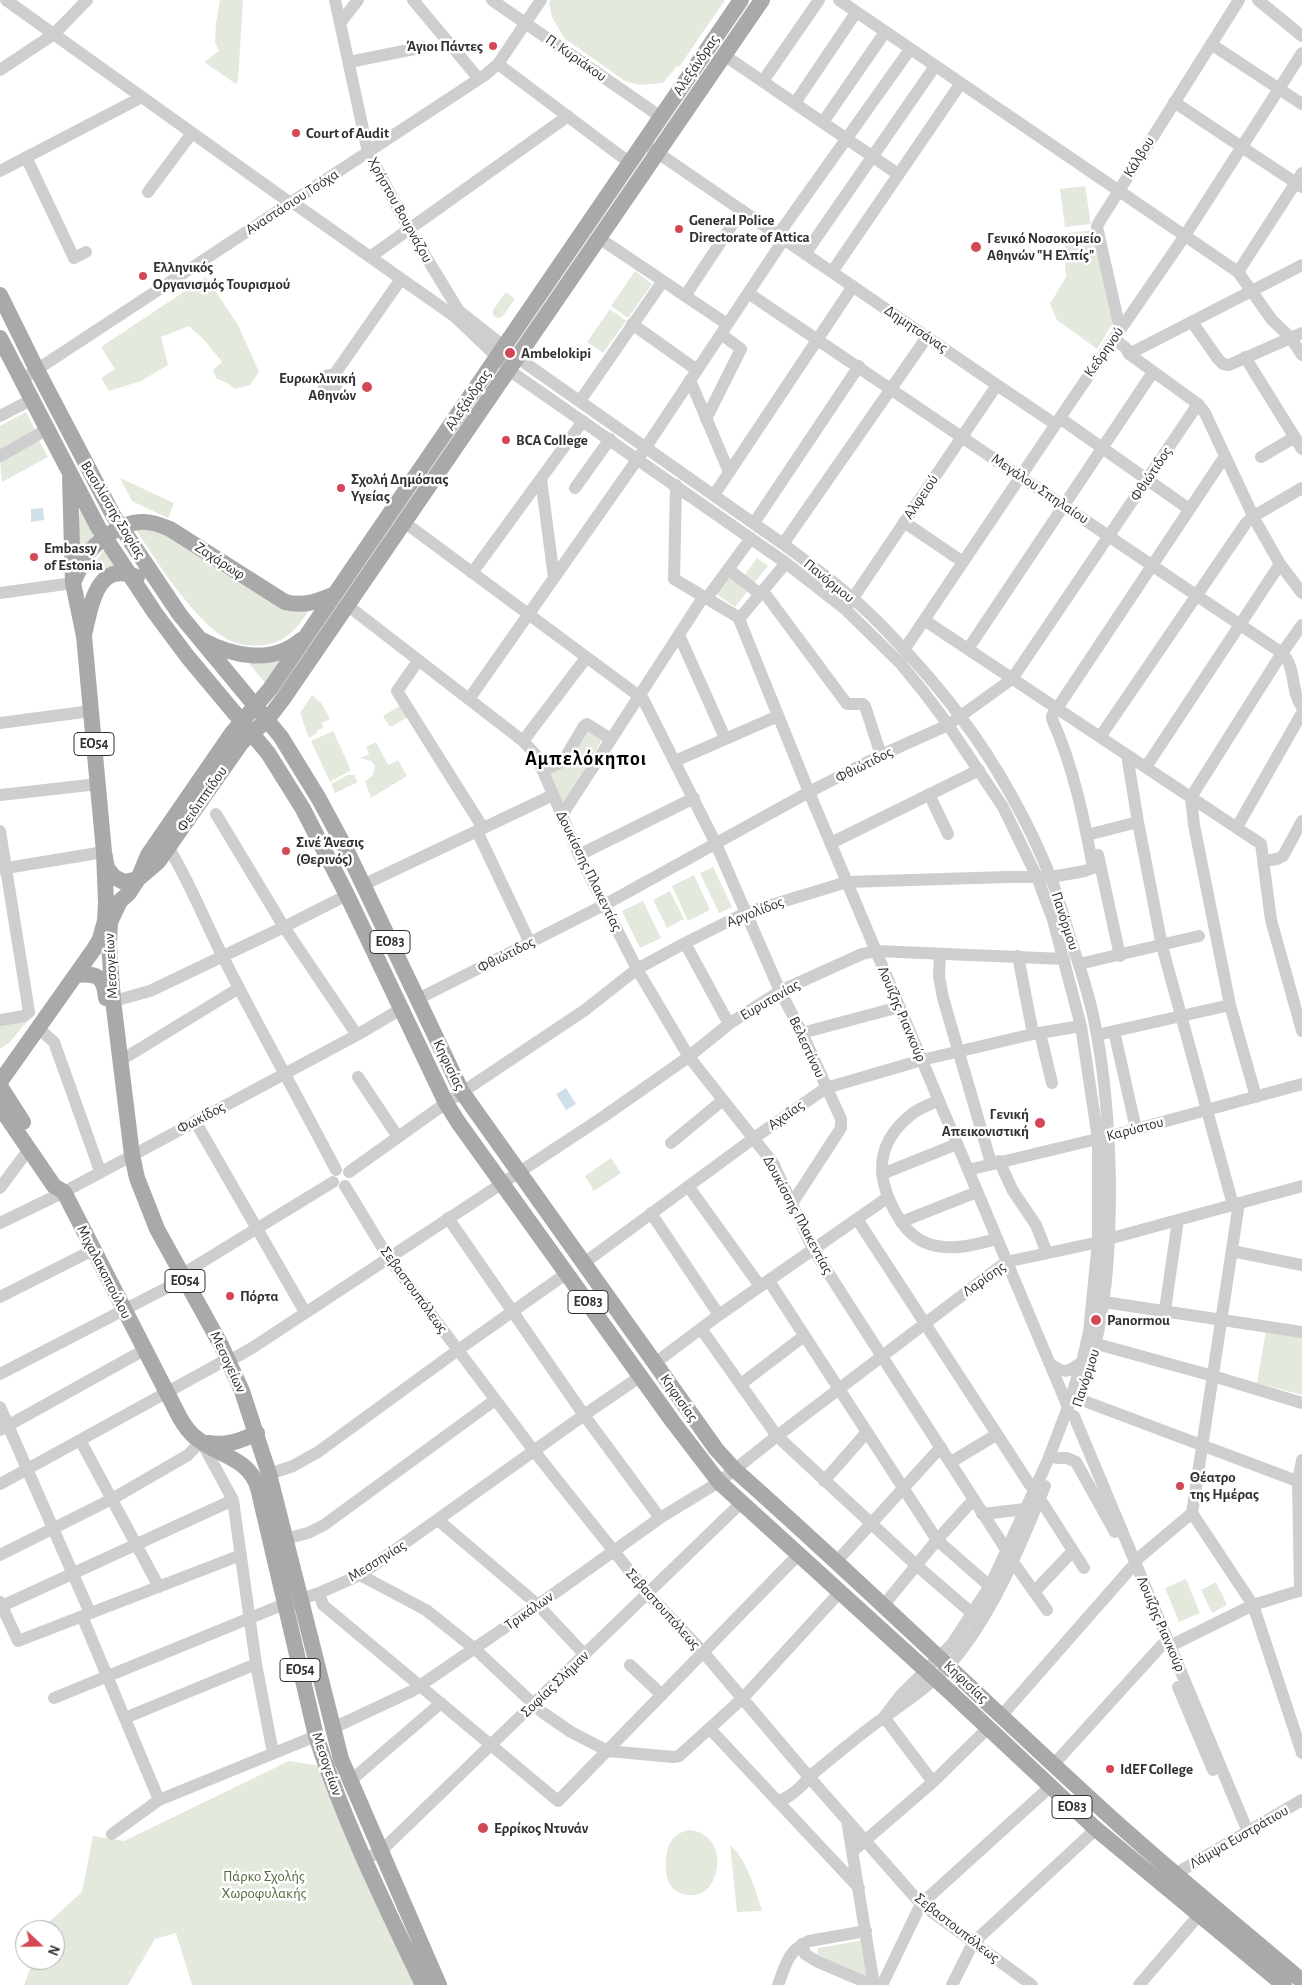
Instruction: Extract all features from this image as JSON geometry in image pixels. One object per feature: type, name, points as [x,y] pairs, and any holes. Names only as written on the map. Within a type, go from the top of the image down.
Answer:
[{"type":"main road","name":"Αλεξάνδρας","points":[[267,720],[341,600],[500,352],[740,0]]},
{"type":"main road","name":"Αλεξάνδρας","points":[[246,728],[256,707],[310,631],[341,600],[404,522],[762,0]]},
{"type":"main road","name":"Βασιλίσσης Σοφίας","points":[[0,295],[37,370],[121,528],[197,638],[256,707]]},
{"type":"main road","name":"Βασιλίσσης Σοφίας","points":[[0,338],[46,430],[105,537],[165,627],[246,728]]},
{"type":"main road","name":"ΕΟ54","points":[[70,473],[73,583]]},
{"type":"main road","name":"Ζαχάρωφ","points":[[105,537],[121,528],[140,522],[156,524],[170,529],[285,602],[301,604],[341,600]]},
{"type":"main road","points":[[73,583],[88,554],[105,537]]},
{"type":"main road","points":[[84,636],[92,600],[99,587],[113,575],[130,574],[150,585],[180,615]]},
{"type":"main road","name":"Μεσογείων","points":[[73,583],[84,636],[104,852],[106,902],[105,922],[100,939],[76,975]]},
{"type":"main road","points":[[197,638],[229,652],[262,656],[287,649],[310,631]]},
{"type":"main road","name":"Κηφισίας","points":[[256,707],[281,737],[320,799],[462,1092],[716,1449],[735,1470],[1175,1874],[1266,1960],[1284,1985]]},
{"type":"main road","name":"Φειδιππίδου","points":[[129,893],[138,879],[148,855],[246,728],[267,720]]},
{"type":"main road","name":"Φειδιππίδου","points":[[138,879],[158,862],[241,743],[246,728]]},
{"type":"main road","name":"Κηφισίας","points":[[246,728],[275,763],[303,809],[347,895],[446,1103],[641,1376],[720,1482],[1096,1829],[1200,1915],[1266,1960],[1302,1981]]},
{"type":"main road","points":[[104,852],[107,868],[114,877],[124,882],[138,879]]},
{"type":"main road","name":"Μεσογείων","points":[[129,893],[119,920],[117,936],[121,1000],[128,1056],[132,1154]]},
{"type":"main road","name":"Μεσογείων","points":[[129,893],[120,902],[112,918],[108,936],[113,1000],[132,1154],[145,1174],[183,1276],[229,1360],[247,1404]]},
{"type":"main road","name":"ΕΟ54","points":[[0,1082],[76,975]]},
{"type":"main road","name":"Μεσογείων","points":[[76,975],[94,975],[102,981],[105,988],[137,1178],[157,1229],[221,1345],[236,1375],[247,1404]]},
{"type":"main road","points":[[0,1060],[12,1057],[33,1034]]},
{"type":"main road","name":"ΕΟ54","points":[[0,1086],[63,1181],[64,1192]]},
{"type":"main road","name":"Μιχαλακοπούλου","points":[[0,1107],[54,1186],[64,1192],[180,1418],[191,1433],[201,1441]]},
{"type":"main road","name":"ΕΟ54","points":[[247,1404],[257,1433]]},
{"type":"main road","points":[[201,1441],[228,1444],[242,1441],[257,1433]]},
{"type":"main road","name":"Μεσογείων","points":[[257,1433],[285,1539],[292,1601],[316,1736],[335,1791],[363,1860],[423,1985]]},
{"type":"main road","name":"Μεσογείων","points":[[201,1441],[240,1462],[253,1475],[349,1782],[439,1985]]},
{"type":"main road","name":"Κηφισίας","points":[[1266,1960],[1302,1967]]},
{"type":"main road","name":"Κηφισίας","points":[[1266,1960],[1273,1985]]},
{"type":"street","points":[[6,0],[289,202],[292,202],[454,316],[500,352]]},
{"type":"street","points":[[0,70],[54,34],[86,0]]},
{"type":"street","name":"Χρήστου Βουρνάζου","points":[[335,0],[368,152],[409,229],[459,311],[513,363]]},
{"type":"street","points":[[340,23],[358,0]]},
{"type":"street","points":[[413,0],[479,79]]},
{"type":"street","name":"Π. Κυριάκου","points":[[492,0],[661,116]]},
{"type":"street","name":"Αναστάσιου Τσόχα","points":[[21,380],[479,79],[498,64],[541,0]]},
{"type":"street","points":[[763,81],[819,0]]},
{"type":"street","points":[[838,0],[1238,272],[1272,320],[1296,335],[1302,355]]},
{"type":"street","name":"Κάλβου","points":[[1115,337],[1097,228],[1118,190],[1239,0]]},
{"type":"street","points":[[1258,0],[1302,36]]},
{"type":"street","points":[[795,103],[853,17]]},
{"type":"street","points":[[823,122],[881,38]]},
{"type":"street","points":[[1211,44],[1302,104]]},
{"type":"street","points":[[349,62],[424,47]]},
{"type":"street","name":"Κεδρηνού","points":[[904,650],[1020,476],[1184,237],[1302,53]]},
{"type":"street","points":[[724,55],[898,174]]},
{"type":"street","points":[[469,699],[646,447],[748,292],[781,237],[847,138],[906,55]]},
{"type":"street","points":[[498,64],[630,163]]},
{"type":"street","points":[[805,254],[931,72]]},
{"type":"street","points":[[832,272],[961,83]]},
{"type":"street","points":[[0,172],[142,97]]},
{"type":"street","points":[[1174,102],[1242,147],[1300,181],[1238,272]]},
{"type":"street","points":[[370,257],[568,116]]},
{"type":"street","points":[[148,192],[192,133]]},
{"type":"street","name":"Δημητσάνας","points":[[643,143],[1052,422],[1064,421],[1189,509]]},
{"type":"street","points":[[26,157],[74,258],[86,252]]},
{"type":"street","points":[[685,296],[742,210]]},
{"type":"street","points":[[599,238],[685,296],[724,329],[742,350],[706,419]]},
{"type":"street","points":[[1129,354],[1302,265]]},
{"type":"street","points":[[334,375],[401,280]]},
{"type":"street","points":[[580,401],[662,280]]},
{"type":"street","points":[[714,495],[853,286]]},
{"type":"street","name":"Μεγάλου Σπηλαίου","points":[[748,292],[1282,653]]},
{"type":"street","points":[[1192,322],[1218,359],[1224,364],[1229,365],[1296,335]]},
{"type":"street","points":[[632,324],[656,340],[693,375],[706,419],[729,472]]},
{"type":"street","points":[[783,544],[927,337]]},
{"type":"street","points":[[1115,337],[1129,354],[1198,404],[1205,413],[1254,516],[1280,564],[1302,593]]},
{"type":"street","points":[[1245,357],[1302,449]]},
{"type":"street","name":"Πανόρμου","points":[[513,363],[580,401],[822,573],[923,690],[1003,807],[1037,877],[1053,920],[1064,959],[1081,1026],[1104,1137]]},
{"type":"street","name":"Πανόρμου","points":[[513,363],[583,421],[786,563],[880,624],[904,650],[961,716],[990,760],[1012,799],[1051,877],[1079,964],[1097,1035],[1104,1137],[1104,1302],[1097,1344],[1079,1399],[1071,1412],[1038,1493],[1013,1562],[992,1602],[960,1652],[944,1661],[930,1675],[901,1695],[884,1717],[809,1777],[802,1778],[776,1801]]},
{"type":"street","points":[[754,523],[859,366]]},
{"type":"street","points":[[968,649],[1153,372]]},
{"type":"street","name":"Αλφειού","points":[[849,604],[997,385]]},
{"type":"street","points":[[0,416],[31,400]]},
{"type":"street","name":"Φθιώτιδος","points":[[418,999],[606,904],[809,792],[881,755],[948,725],[1012,678],[1198,404]]},
{"type":"street","points":[[472,573],[583,421]]},
{"type":"street","points":[[0,456],[46,430]]},
{"type":"street","points":[[1261,457],[1295,437]]},
{"type":"street","points":[[575,488],[610,439]]},
{"type":"street","points":[[1120,956],[1090,834],[1065,753],[1052,719],[1057,708],[1224,456]]},
{"type":"street","points":[[684,474],[676,485],[674,579],[738,616],[739,620],[786,563]]},
{"type":"street","points":[[541,479],[554,578]]},
{"type":"street","points":[[1100,737],[1246,523],[1254,516],[1302,488]]},
{"type":"street","points":[[404,522],[639,696]]},
{"type":"street","points":[[904,522],[963,562]]},
{"type":"street","points":[[562,815],[679,635],[750,538]]},
{"type":"street","points":[[1146,767],[1280,564]]},
{"type":"street","points":[[728,569],[761,592],[847,704],[862,704],[865,706],[881,755]]},
{"type":"street","points":[[0,593],[73,583]]},
{"type":"street","name":"Δουκίσσης Πλακεντίας","points":[[341,600],[523,741],[536,755],[579,854],[606,904],[637,970],[689,1057],[774,1163],[791,1205],[813,1249],[1007,1551]]},
{"type":"street","name":"Λουΐζης Ριανκούρ","points":[[739,620],[830,843],[1071,1412],[1245,1834]]},
{"type":"street","points":[[924,620],[1261,844],[1271,920],[1302,1031]]},
{"type":"street","points":[[1256,1097],[1230,1005],[1194,825],[1191,797],[1282,653],[1302,625]]},
{"type":"street","points":[[679,635],[725,738]]},
{"type":"street","points":[[1282,653],[1290,664],[1298,701],[1302,707]]},
{"type":"street","points":[[523,741],[586,658]]},
{"type":"street","points":[[418,661],[397,691],[480,830],[530,942]]},
{"type":"street","name":"Βελεστίνου","points":[[639,696],[643,699],[716,844],[780,991],[802,1033],[841,1119],[841,1128],[791,1205]]},
{"type":"street","points":[[0,723],[91,711]]},
{"type":"street","points":[[1237,827],[1302,713]]},
{"type":"street","points":[[675,761],[778,716]]},
{"type":"street","points":[[544,771],[563,762],[587,724],[611,739]]},
{"type":"street","points":[[1002,1715],[1133,1565],[1192,1513],[1232,1251],[1236,1204],[1207,1110],[1162,946],[1127,755]]},
{"type":"street","points":[[830,843],[979,770]]},
{"type":"street","points":[[0,795],[98,784]]},
{"type":"street","points":[[929,794],[948,834]]},
{"type":"street","points":[[363,885],[553,795]]},
{"type":"street","points":[[579,854],[694,798]]},
{"type":"street","points":[[216,814],[284,927],[357,1035]]},
{"type":"street","points":[[1264,861],[1278,859],[1283,856],[1302,821]]},
{"type":"street","points":[[1090,834],[1138,822]]},
{"type":"street","points":[[0,830],[3,869],[29,1012],[24,1016],[0,1020]]},
{"type":"street","name":"Αργολίδος","points":[[338,1179],[350,1180],[349,1172],[398,1136],[585,1010],[637,970],[745,913],[847,882],[1051,877],[1085,871],[1093,868],[1090,834]]},
{"type":"street","name":"Σεβαστουπόλεως","points":[[168,847],[178,862],[223,957],[286,1073],[338,1179],[388,1257],[495,1400],[612,1551],[648,1594],[704,1653],[809,1777],[921,1904],[1019,1981],[1032,1985]]},
{"type":"street","points":[[3,869],[104,852]]},
{"type":"street","points":[[121,1000],[150,991],[347,895]]},
{"type":"street","points":[[1079,964],[1120,956],[1199,936]]},
{"type":"street","points":[[685,943],[729,1024]]},
{"type":"street","name":"Ευρυτανίας","points":[[0,1484],[229,1360],[306,1312],[603,1117],[689,1057],[729,1024],[780,991],[862,954],[876,951],[1064,959]]},
{"type":"street","points":[[940,954],[938,976],[949,1022],[995,1162],[1036,1225],[1047,1253]]},
{"type":"street","points":[[1018,956],[1037,1034],[1052,1083]]},
{"type":"street","points":[[128,1056],[239,988]]},
{"type":"street","points":[[1097,1035],[1230,1005]]},
{"type":"street","points":[[802,1033],[899,1006]]},
{"type":"street","name":"Φωκίδος","points":[[0,1223],[64,1192],[100,1171],[357,1035],[401,1009]]},
{"type":"street","name":"Αχαΐας","points":[[584,1264],[754,1138],[826,1088],[922,1060],[1081,1026]]},
{"type":"street","points":[[1114,1031],[1136,1129]]},
{"type":"street","points":[[33,1034],[54,1042],[100,1171]]},
{"type":"street","points":[[358,1077],[398,1136]]},
{"type":"street","name":"Καρύστου","points":[[968,1170],[1136,1129],[1302,1084]]},
{"type":"street","points":[[672,1143],[723,1100]]},
{"type":"street","points":[[938,1100],[913,1113],[899,1125],[882,1153],[882,1179],[887,1198],[901,1222],[918,1240],[935,1246],[963,1248],[997,1239]]},
{"type":"street","points":[[194,1121],[306,1312]]},
{"type":"street","points":[[882,1179],[957,1144]]},
{"type":"street","points":[[0,1188],[29,1149]]},
{"type":"street","points":[[0,1374],[124,1310],[183,1276],[257,1227],[338,1179]]},
{"type":"street","points":[[688,1186],[804,1336],[937,1540],[985,1582],[991,1584]]},
{"type":"street","name":"Λαρίσης","points":[[720,1482],[776,1436],[1006,1262],[1104,1240],[1302,1186]]},
{"type":"street","points":[[901,1222],[977,1192]]},
{"type":"street","points":[[655,1363],[702,1330],[719,1315],[887,1198]]},
{"type":"street","points":[[651,1213],[719,1315]]},
{"type":"street","points":[[448,1218],[584,1415],[660,1518]]},
{"type":"street","points":[[857,1219],[996,1435],[1030,1485],[1038,1493],[1084,1568]]},
{"type":"street","points":[[1165,1310],[1178,1220]]},
{"type":"street","name":"Πανόρμου","points":[[944,1661],[952,1644],[991,1584],[1025,1509],[1038,1493],[1057,1458],[1071,1412],[1089,1332],[1104,1240]]},
{"type":"street","points":[[0,1297],[93,1250]]},
{"type":"street","points":[[1232,1251],[1302,1265]]},
{"type":"street","points":[[269,1474],[293,1466],[318,1452],[567,1272]]},
{"type":"street","points":[[1104,1302],[1302,1332]]},
{"type":"street","points":[[702,1330],[776,1436],[916,1565],[973,1614]]},
{"type":"street","points":[[741,1384],[804,1336]]},
{"type":"street","points":[[1097,1344],[1302,1403]]},
{"type":"street","points":[[4,1428],[144,1350]]},
{"type":"street","points":[[1049,1363],[1065,1372],[1082,1362]]},
{"type":"street","name":"Μεσσηνίας","points":[[54,1698],[360,1575],[641,1376]]},
{"type":"street","points":[[1079,1399],[1300,1482]]},
{"type":"street","points":[[285,1539],[308,1533],[324,1525],[495,1400]]},
{"type":"street","points":[[0,1406],[4,1428],[27,1470],[72,1574],[107,1676],[159,1800]]},
{"type":"street","points":[[824,1481],[868,1432]]},
{"type":"street","points":[[951,1462],[996,1435]]},
{"type":"street","points":[[80,1440],[159,1587]]},
{"type":"street","points":[[0,1555],[112,1499],[188,1455],[201,1441],[233,1500],[256,1664],[273,1753]]},
{"type":"street","points":[[836,1562],[941,1447]]},
{"type":"street","name":"Λουΐζης Ριανκούρ","points":[[1057,1458],[1067,1458],[1076,1462],[1133,1565]]},
{"type":"street","points":[[1054,1764],[1166,1645],[1253,1605],[1301,1591],[1300,1482],[1302,1460]]},
{"type":"street","name":"Τρικάλων","points":[[332,1729],[420,1686],[660,1518],[720,1482]]},
{"type":"street","points":[[883,1606],[937,1540],[974,1499]]},
{"type":"street","points":[[233,1500],[72,1574],[1,1604],[18,1641],[241,1556]]},
{"type":"street","name":"Σοφίας Σλήμαν","points":[[363,1860],[380,1852],[742,1502]]},
{"type":"street","points":[[982,1514],[1025,1509]]},
{"type":"street","points":[[1192,1513],[1253,1605],[1302,1753]]},
{"type":"street","points":[[438,1520],[538,1605],[585,1655]]},
{"type":"street","points":[[1034,1592],[1073,1550]]},
{"type":"street","points":[[319,1593],[323,1605],[558,1801],[799,1554]]},
{"type":"street","points":[[1013,1562],[1046,1610]]},
{"type":"street","points":[[360,1575],[426,1610],[475,1649],[534,1704],[571,1732],[608,1751],[677,1757],[743,1698],[840,1592]]},
{"type":"street","points":[[124,1718],[256,1664]]},
{"type":"street","points":[[630,1665],[662,1695]]},
{"type":"street","points":[[349,1782],[440,1703]]},
{"type":"street","points":[[884,1717],[933,1782]]},
{"type":"street","points":[[853,1851],[933,1782],[988,1728]]},
{"type":"street","points":[[710,1729],[859,1888]]},
{"type":"street","points":[[112,1834],[159,1800],[316,1736]]},
{"type":"street","points":[[882,1985],[921,1904],[1050,1786]]},
{"type":"street","name":"Λάμψα Ευστράτιου","points":[[1175,1874],[1302,1800]]},
{"type":"street","points":[[848,1820],[873,1985]]},
{"type":"street","points":[[952,1985],[973,1943],[1096,1829]]},
{"type":"street","points":[[1139,1985],[1200,1915]]},
{"type":"street","points":[[778,1985],[791,1952],[802,1944],[809,1941],[866,1931]]},
{"type":"street","points":[[802,1944],[805,1954],[816,1961],[873,1985]]},
{"type":"green space","points":[[220,0],[243,0],[238,81],[236,84],[204,62],[219,51],[215,42]]},
{"type":"green space","points":[[551,0],[725,0],[679,67],[677,66],[663,83],[639,85],[625,81],[564,38],[552,17],[549,3]]},
{"type":"green space","points":[[1085,186],[1091,224],[1065,227],[1060,189]]},
{"type":"green space","points":[[1093,230],[1113,323],[1097,349],[1057,320],[1050,304],[1066,277],[1064,252],[1067,233]]},
{"type":"green space","points":[[635,271],[652,284],[628,318],[611,306]]},
{"type":"green space","points":[[206,277],[238,325],[259,372],[250,385],[234,389],[229,384],[216,378],[213,370],[222,362],[206,342],[189,326],[161,337],[168,365],[141,381],[109,391],[101,378],[115,369],[101,347]]},
{"type":"green space","points":[[506,292],[515,299],[502,317],[497,318],[493,315],[493,310]]},
{"type":"green space","points":[[610,309],[626,321],[603,353],[587,342]]},
{"type":"green space","points":[[26,412],[35,430],[0,449],[0,426]]},
{"type":"green space","points":[[39,441],[48,457],[2,482],[0,461]]},
{"type":"green space","points":[[120,478],[174,503],[168,518],[132,501]]},
{"type":"green space","points":[[80,500],[96,532],[78,555]]},
{"type":"green space","points":[[133,525],[147,526],[312,606],[300,624],[278,641],[255,646],[231,641],[212,629],[187,602]]},
{"type":"green space","points":[[106,549],[116,566],[101,575],[93,566]]},
{"type":"green space","points":[[757,558],[768,566],[753,584],[744,576]]},
{"type":"green space","points":[[728,577],[750,588],[735,607],[715,593]]},
{"type":"green space","points":[[281,660],[265,683],[248,662],[267,663]]},
{"type":"green space","points":[[312,695],[322,704],[330,719],[322,723],[323,728],[317,730],[317,733],[309,738],[300,713]]},
{"type":"green space","points":[[401,705],[408,717],[390,727],[383,716]]},
{"type":"green space","points":[[589,728],[604,737],[563,803],[550,773]]},
{"type":"green space","points":[[333,731],[351,770],[330,782],[311,741]]},
{"type":"green space","points":[[376,742],[388,765],[398,760],[407,776],[371,798],[365,781],[373,775],[375,766],[371,761],[360,758],[369,754],[366,747]]},
{"type":"green space","points":[[348,775],[354,775],[358,782],[335,793],[331,784]]},
{"type":"green space","points":[[713,867],[732,907],[719,913],[700,873]]},
{"type":"green space","points":[[694,875],[710,910],[688,921],[672,886]]},
{"type":"green space","points":[[670,891],[684,919],[667,928],[653,900]]},
{"type":"green space","points":[[643,901],[661,938],[640,948],[622,911]]},
{"type":"green space","points":[[31,1017],[9,1043],[0,1049],[0,1022]]},
{"type":"green space","points":[[611,1158],[621,1173],[594,1191],[585,1176]]},
{"type":"green space","points":[[1266,1330],[1302,1335],[1302,1395],[1257,1383]]},
{"type":"green space","points":[[1186,1579],[1200,1613],[1179,1622],[1165,1588]]},
{"type":"green space","points":[[1216,1582],[1227,1605],[1212,1613],[1201,1590]]},
{"type":"green space","name":"Πάρκο Σχολής Χωροφυλακής","points":[[289,1761],[320,1766],[416,1985],[192,1985],[176,1933],[155,1939],[128,1985],[24,1985],[29,1970],[65,1970],[65,1920],[51,1920],[82,1892],[93,1836],[124,1841]]},
{"type":"green space","points":[[689,1830],[703,1834],[712,1843],[717,1855],[717,1868],[714,1880],[707,1889],[696,1895],[683,1894],[677,1891],[669,1883],[666,1874],[666,1858],[671,1842],[678,1834]]},
{"type":"green space","points":[[730,1845],[741,1857],[754,1885],[762,1911],[737,1912]]},
{"type":"green space","points":[[863,1940],[869,1978],[817,1957],[818,1948]]},
{"type":"shaded area","points":[[43,508],[44,520],[31,522],[31,509]]},
{"type":"shaded area","points":[[566,1088],[576,1104],[566,1110],[556,1094]]},
{"type":"place","name":"Άγιοι Πάντες","points":[[493,46]]},
{"type":"place","name":"Court of Audit","points":[[296,133]]},
{"type":"place","name":"General Police Directorate of Attica","points":[[679,229]]},
{"type":"place","name":"Γενικό Νοσοκομείο Αθηνών \"Η Ελπίς\"","points":[[976,247]]},
{"type":"place","name":"Ελληνικός Οργανισμός Τουρισμού","points":[[143,276]]},
{"type":"place","name":"Ambelokipi","points":[[510,353]]},
{"type":"place","name":"Ευρωκλινική Αθηνών","points":[[367,387]]},
{"type":"place","name":"BCA College","points":[[506,440]]},
{"type":"place","name":"Σχολή Δημόσιας Υγείας","points":[[341,488]]},
{"type":"place","name":"Embassy of Estonia","points":[[34,557]]},
{"type":"place","name":"Σινέ Άνεσις (Θερινός)","points":[[286,851]]},
{"type":"place","name":"Γενική Απεικονιστική","points":[[1040,1123]]},
{"type":"place","name":"Πόρτα","points":[[230,1296]]},
{"type":"place","name":"Panormou","points":[[1096,1320]]},
{"type":"place","name":"Θέατρο της Ημέρας","points":[[1180,1486]]},
{"type":"place","name":"IdEF College","points":[[1110,1769]]},
{"type":"place","name":"Ερρίκος Ντυνάν","points":[[483,1828]]},
{"type":"district","name":"Αμπελόκηποι","points":[[586,759]]}]
